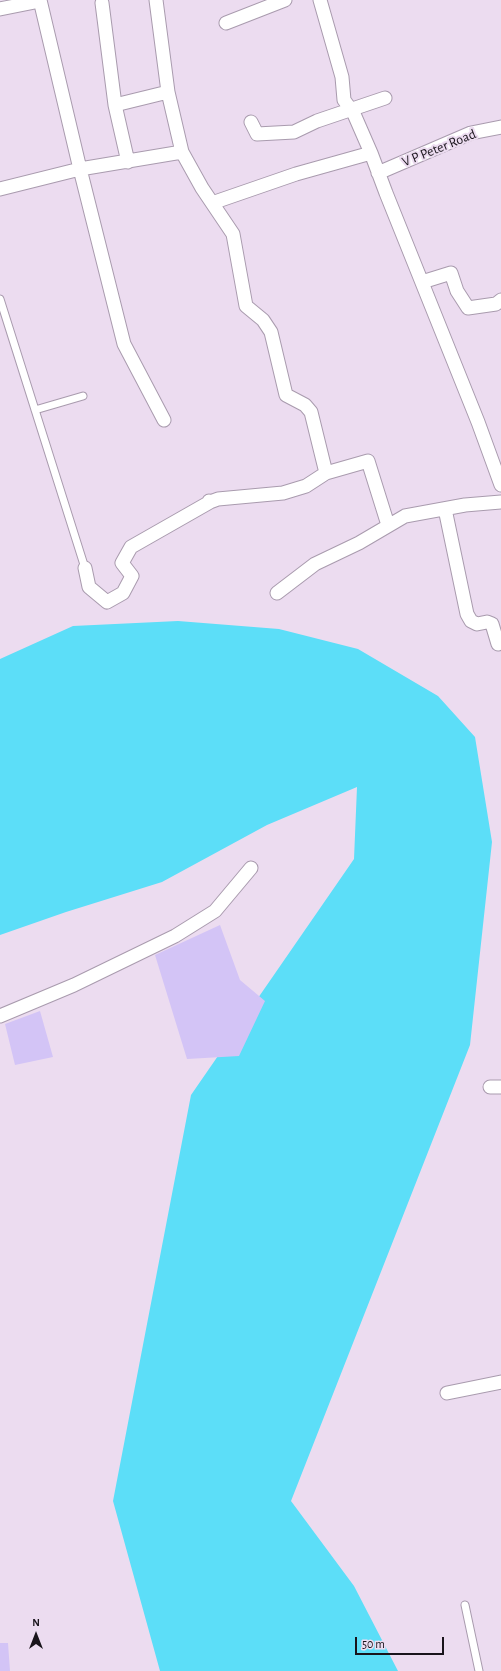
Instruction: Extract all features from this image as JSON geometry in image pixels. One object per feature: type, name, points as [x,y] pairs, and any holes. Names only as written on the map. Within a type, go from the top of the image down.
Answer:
[{"type":"street","points":[[156,0],[168,92],[182,152],[212,203],[234,234],[246,306],[263,320],[271,332],[286,395],[305,405],[311,412],[326,473]]},
{"type":"street","points":[[226,23],[285,0]]},
{"type":"street","points":[[320,0],[342,77],[344,100],[354,114],[371,153],[501,485]]},
{"type":"street","points":[[0,9],[40,1],[124,344],[164,420]]},
{"type":"street","points":[[102,3],[115,105],[128,162]]},
{"type":"street","points":[[115,105],[168,92]]},
{"type":"street","points":[[251,122],[256,134],[294,132],[317,121],[385,98]]},
{"type":"street","name":"V P Peter Road","points":[[378,173],[471,133],[501,127]]},
{"type":"street","points":[[0,189],[80,169],[182,152]]},
{"type":"street","points":[[212,203],[296,174],[371,153]]},
{"type":"street","points":[[422,282],[451,273],[457,291],[468,308],[496,304],[501,300]]},
{"type":"street","points":[[85,568],[89,587],[107,602],[123,593],[132,576],[122,563],[131,547],[210,502],[218,499],[283,492],[295,489],[306,486],[326,473],[368,461],[388,525]]},
{"type":"street","points":[[277,593],[315,564],[406,516],[465,505],[501,502]]},
{"type":"street","points":[[445,509],[467,614],[471,621],[477,624],[487,622],[492,624],[498,644]]},
{"type":"street","points":[[0,1016],[74,985],[175,936],[215,911],[251,868]]},
{"type":"street","points":[[447,1393],[501,1382]]},
{"type":"lane","points":[[0,299],[85,568]]},
{"type":"lane","points":[[35,410],[83,396]]},
{"type":"lane","points":[[465,1605],[479,1671]]},
{"type":"water","points":[[178,621],[279,629],[358,649],[438,696],[475,737],[492,842],[470,1045],[291,1501],[354,1586],[398,1671],[160,1671],[113,1501],[191,1095],[354,859],[357,787],[267,825],[162,882],[66,912],[0,935],[0,659],[73,626]]},
{"type":"building","points":[[220,925],[240,980],[265,1001],[239,1056],[187,1059],[155,955]]},
{"type":"building","points":[[40,1011],[53,1057],[15,1065],[5,1024]]},
{"type":"building","points":[[0,1643],[8,1643],[10,1671],[0,1671]]}]
